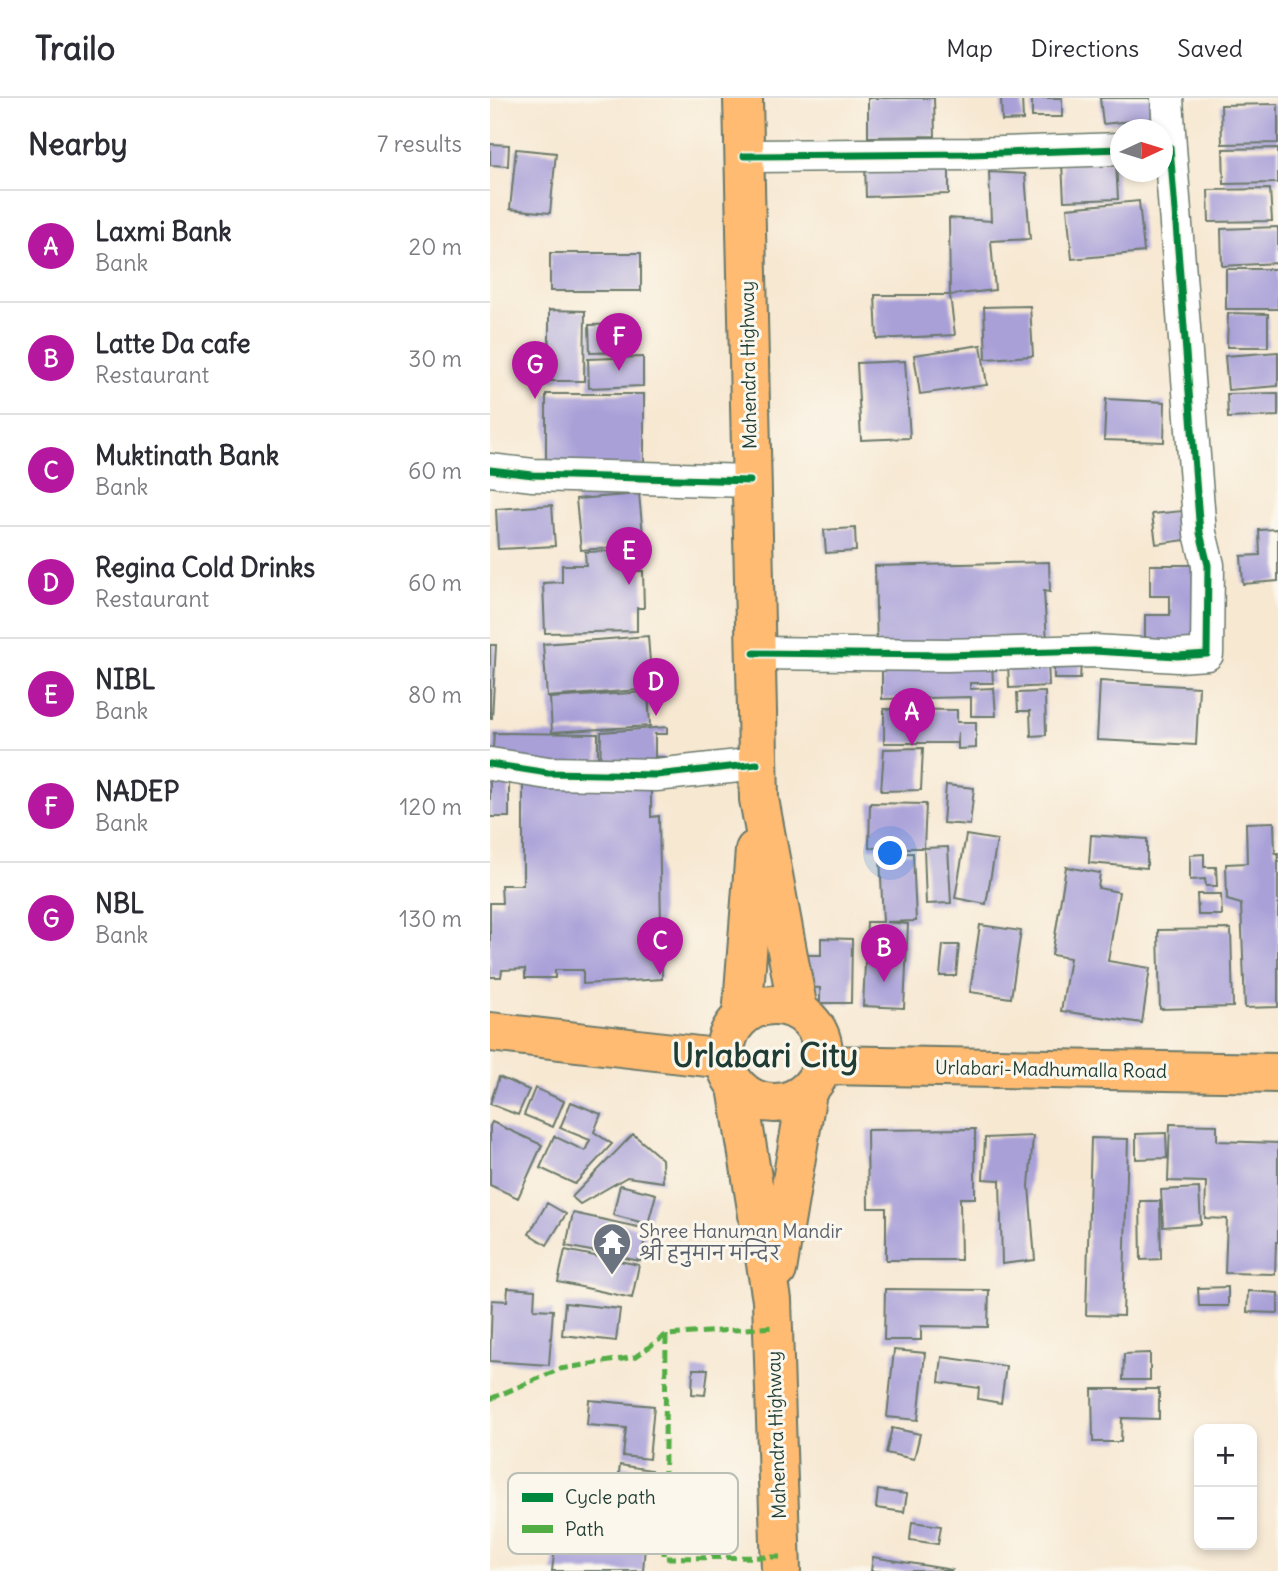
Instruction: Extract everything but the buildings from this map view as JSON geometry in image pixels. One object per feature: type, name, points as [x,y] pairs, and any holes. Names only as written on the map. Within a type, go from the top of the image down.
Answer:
[{"type":"main road","name":"Mahendra Highway","points":[[742,1017],[758,782],[743,98]]},
{"type":"main road","name":"Mahendra Highway","points":[[758,782],[798,1010]]},
{"type":"main road","points":[[769,1005],[785,1006],[798,1010],[811,1021],[820,1034],[824,1050],[815,1078],[794,1100],[779,1104],[756,1100],[731,1073],[726,1044],[732,1029],[742,1017],[754,1009],[769,1005]]},
{"type":"main road","points":[[490,1032],[731,1073]]},
{"type":"main road","name":"Mahendra Highway","points":[[731,1073],[772,1300],[781,1571]]},
{"type":"main road","name":"Urlabari-Madhumalla Road","points":[[815,1078],[1278,1073]]},
{"type":"main road","name":"Mahendra Highway","points":[[772,1300],[815,1078]]},
{"type":"street","points":[[1167,98],[1167,119]]},
{"type":"street","points":[[744,156],[1110,149]]},
{"type":"street","points":[[754,653],[921,655],[1094,651],[1178,656],[1207,654],[1208,565],[1200,533],[1169,182]]},
{"type":"street","points":[[490,470],[533,475],[750,481]]},
{"type":"street","points":[[490,764],[548,773],[656,775],[758,782]]},
{"type":"marked path","points":[[490,1399],[560,1369],[635,1357],[666,1335],[773,1327]]},
{"type":"marked path","points":[[665,1473],[666,1335]]},
{"type":"marked path","points":[[664,1554],[664,1558],[780,1557]]},
{"type":"cycle path","points":[[744,156],[1110,149]]},
{"type":"cycle path","points":[[754,653],[947,655],[1094,651],[1178,656],[1207,654],[1208,565],[1200,533],[1173,182]]},
{"type":"cycle path","points":[[490,470],[533,475],[750,481]]},
{"type":"cycle path","points":[[490,764],[548,773],[656,775],[757,764]]},
{"type":"place","name":"NADEP","points":[[619,371]]},
{"type":"place","name":"NBL","points":[[535,399]]},
{"type":"place","name":"NIBL","points":[[629,585]]},
{"type":"place","name":"Regina Cold Drinks","points":[[656,716]]},
{"type":"place","name":"Laxmi Bank","points":[[912,746]]},
{"type":"place","name":"Muktinath Bank","points":[[660,975]]},
{"type":"place","name":"Latte Da cafe","points":[[884,982]]},
{"type":"place","name":"Shree Hanuman Mandir श्री हनुमान मन्दिर","points":[[612,1276]]},
{"type":"district","name":"Urlabari City","points":[[765,1055]]}]
